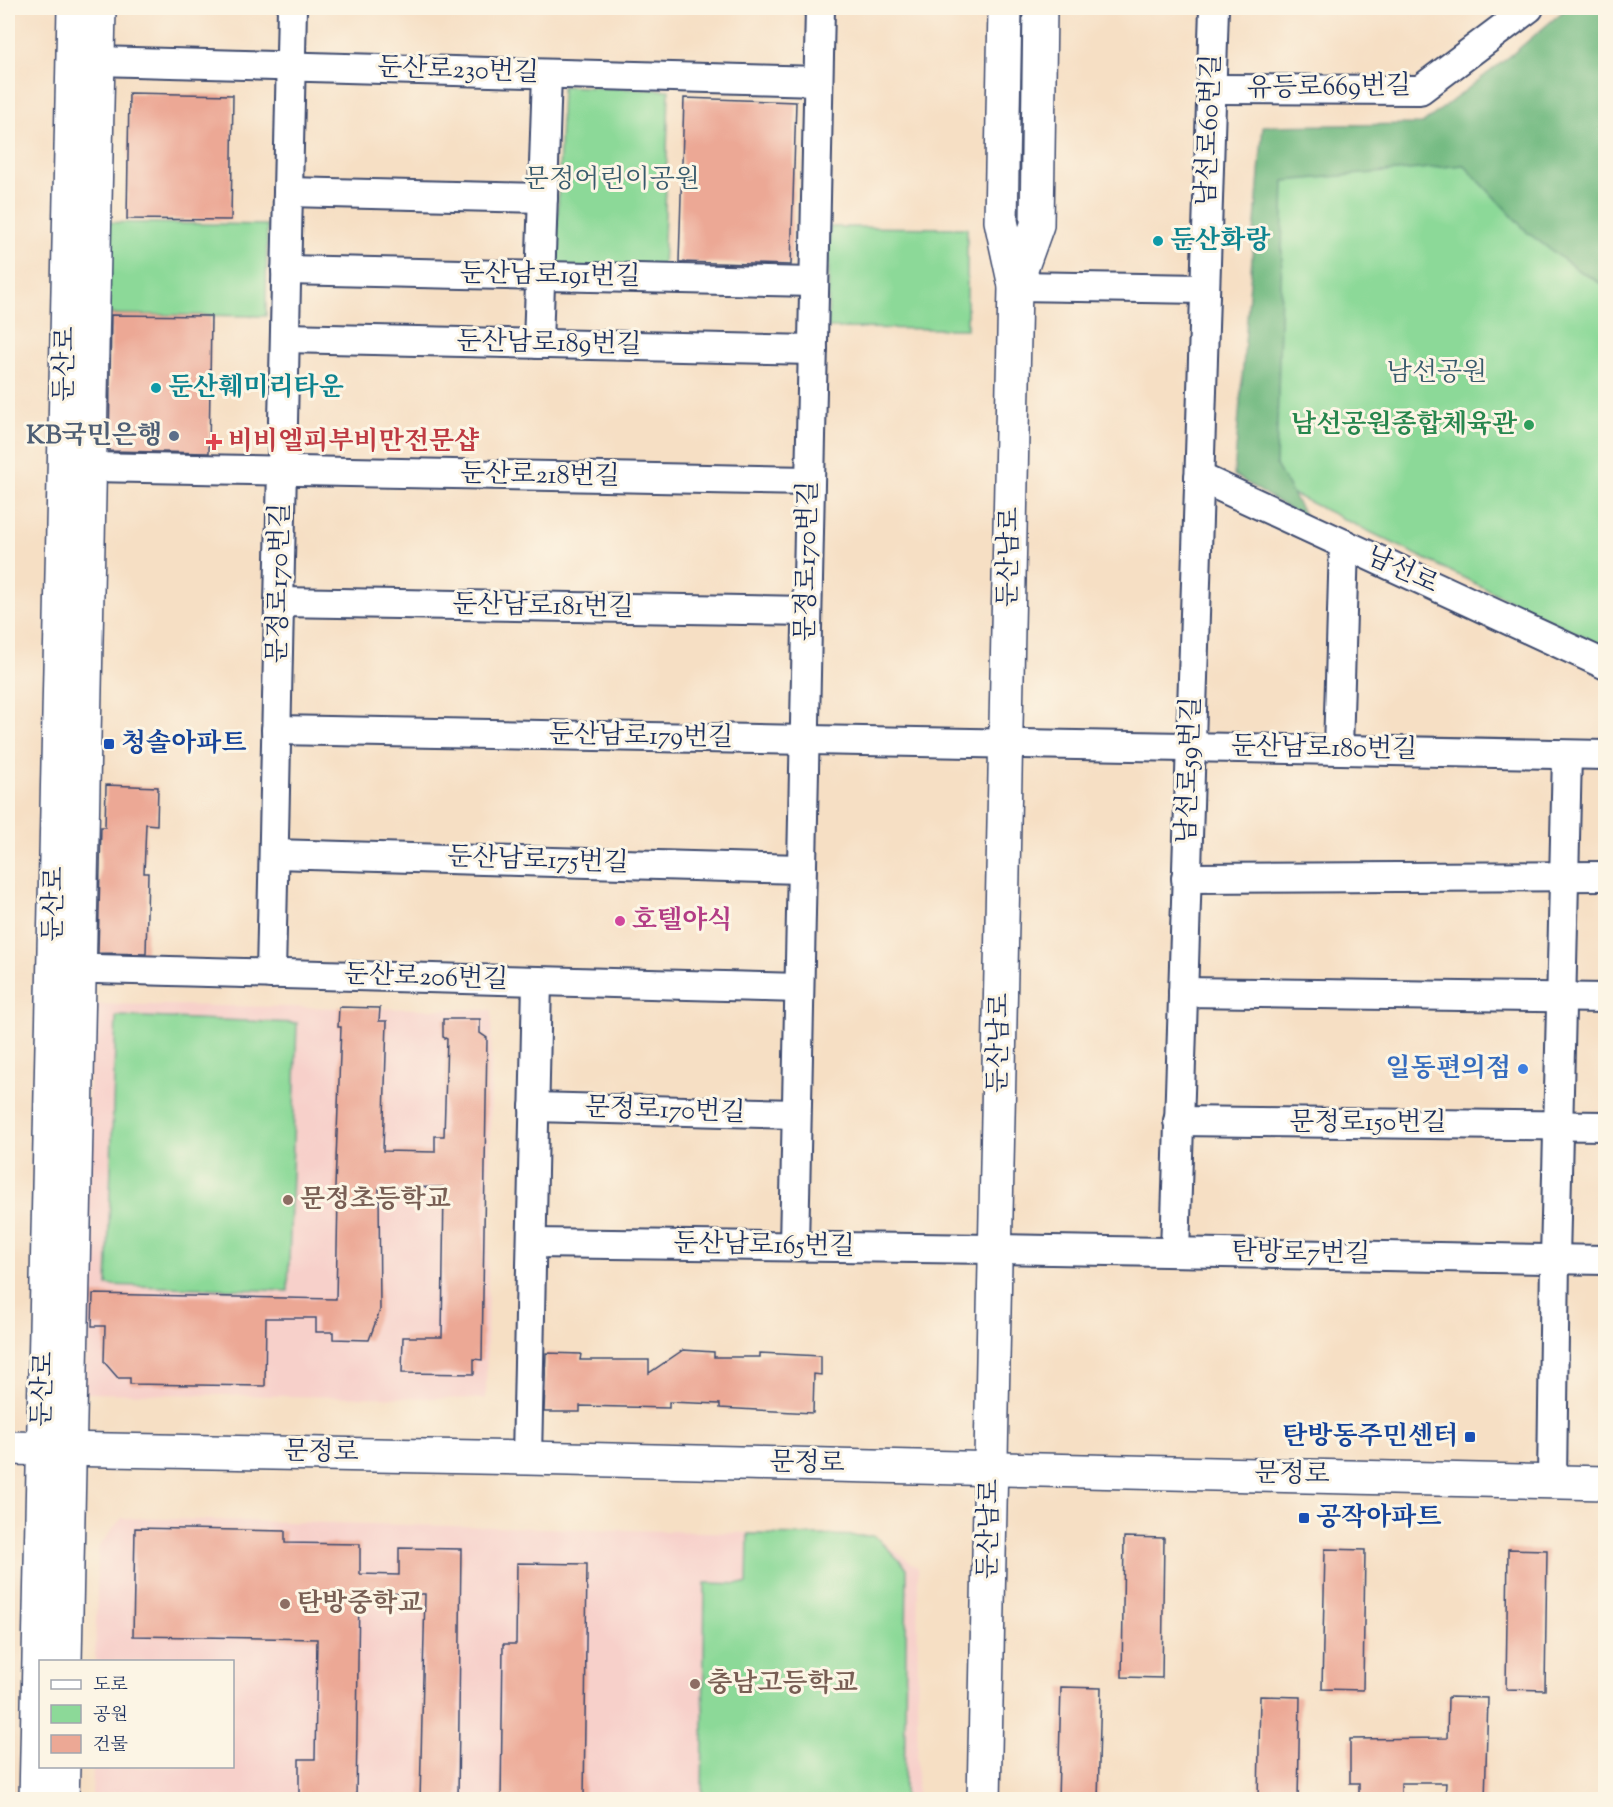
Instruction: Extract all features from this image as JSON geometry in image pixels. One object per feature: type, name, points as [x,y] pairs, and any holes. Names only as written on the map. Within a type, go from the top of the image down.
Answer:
[{"type":"main road","name":"둔산로","points":[[65,1660],[56,1448],[67,968],[74,8]]},
{"type":"main road","name":"둔산로","points":[[67,968],[90,467],[99,8]]},
{"type":"main road","name":"둔산남로","points":[[984,1800],[1015,286],[1001,221],[1005,8]]},
{"type":"main road","name":"둔산남로","points":[[1015,286],[1037,225],[1040,8]]},
{"type":"main road","name":"문정로","points":[[8,1448],[1605,1482]]},
{"type":"main road","name":"둔산로","points":[[39,1660],[44,1465],[56,1448]]},
{"type":"main road","name":"둔산로","points":[[36,1800],[39,1674]]},
{"type":"main road","points":[[62,1800],[63,1768]]},
{"type":"street","name":"문정로170번길","points":[[271,974],[292,8]]},
{"type":"street","name":"문정로170번길","points":[[794,1246],[820,8]]},
{"type":"street","name":"남선로60번길","points":[[1205,289],[1214,8]]},
{"type":"street","name":"유등로669번길","points":[[1211,89],[1420,90],[1529,8]]},
{"type":"street","name":"둔산로230번길","points":[[98,61],[818,81]]},
{"type":"street","points":[[538,344],[547,74]]},
{"type":"street","points":[[288,192],[543,198]]},
{"type":"street","name":"둔산남로191번길","points":[[286,270],[814,282]]},
{"type":"street","points":[[1015,286],[1205,289]]},
{"type":"street","name":"남선로59번길","points":[[1174,1252],[1205,289]]},
{"type":"street","name":"둔산남로189번길","points":[[285,338],[813,350]]},
{"type":"street","name":"둔산로218번길","points":[[90,467],[810,481]]},
{"type":"street","name":"남선로","points":[[1199,477],[1605,665]]},
{"type":"street","points":[[1338,749],[1344,544]]},
{"type":"street","name":"둔산남로181번길","points":[[279,602],[807,611]]},
{"type":"street","name":"둔산남로179번길","points":[[276,730],[1006,744]]},
{"type":"street","name":"둔산남로180번길","points":[[1006,744],[1605,755]]},
{"type":"street","points":[[1552,1480],[1567,755]]},
{"type":"street","name":"둔산남로175번길","points":[[274,854],[801,869]]},
{"type":"street","points":[[1186,878],[1605,876]]},
{"type":"street","name":"둔산로206번길","points":[[67,968],[799,988]]},
{"type":"street","points":[[527,1458],[537,981]]},
{"type":"street","points":[[1183,992],[1605,998]]},
{"type":"street","name":"문정로170번길","points":[[534,1107],[796,1114]]},
{"type":"street","name":"문정로150번길","points":[[1178,1121],[1558,1124]]},
{"type":"street","points":[[1558,1124],[1605,1126]]},
{"type":"street","name":"둔산남로165번길","points":[[532,1243],[996,1249]]},
{"type":"street","name":"탄방로7번길","points":[[996,1249],[1605,1260]]},
{"type":"shaded area","name":"문정초등학교","points":[[90,1004],[492,1010],[486,1399],[85,1393]]},
{"type":"shaded area","points":[[122,1518],[875,1536],[918,1568],[917,1799],[92,1800],[93,1768],[234,1768],[234,1660],[95,1660],[98,1547]]},
{"type":"green space","points":[[1567,8],[1605,8],[1605,286],[1578,270],[1528,233],[1464,165],[1284,181],[1276,465],[1307,520],[1234,475],[1263,126],[1422,124],[1510,56]]},
{"type":"green space","name":"남선공원","points":[[1605,9],[1605,647],[1264,480],[1274,161],[1426,167]]},
{"type":"green space","name":"문정어린이공원","points":[[562,86],[669,90],[663,273],[556,269]]},
{"type":"green space","points":[[90,222],[267,225],[266,316],[89,314]]},
{"type":"green space","points":[[829,227],[967,228],[967,329],[828,328]]},
{"type":"green space","points":[[116,1016],[297,1023],[288,1291],[107,1285]]},
{"type":"green space","points":[[748,1534],[875,1536],[907,1568],[904,1799],[702,1799],[705,1583],[747,1584]]},
{"type":"building","points":[[129,93],[233,95],[231,220],[127,219]]},
{"type":"building","points":[[684,98],[796,102],[791,265],[679,262]]},
{"type":"building","name":"둔산훼미리타운","points":[[111,315],[211,316],[209,453],[109,451]]},
{"type":"building","points":[[106,785],[158,787],[157,825],[146,824],[144,873],[148,873],[146,954],[98,953],[101,827],[105,827]]},
{"type":"building","points":[[339,1007],[380,1008],[379,1021],[387,1021],[383,1151],[435,1152],[435,1136],[444,1136],[447,1039],[443,1037],[443,1019],[480,1019],[480,1033],[487,1038],[482,1360],[474,1359],[474,1374],[402,1373],[403,1337],[442,1337],[444,1187],[379,1188],[380,1310],[369,1340],[333,1339],[333,1332],[316,1332],[316,1318],[266,1318],[265,1386],[130,1384],[130,1378],[118,1378],[104,1362],[105,1326],[92,1326],[93,1294],[336,1299],[338,1197],[335,1187],[341,1027],[338,1027]]},
{"type":"building","points":[[683,1350],[714,1352],[714,1357],[760,1357],[760,1353],[821,1356],[821,1375],[814,1374],[813,1413],[720,1408],[720,1404],[669,1402],[669,1408],[580,1406],[580,1412],[544,1412],[546,1353],[581,1354],[580,1360],[649,1360],[649,1373]]},
{"type":"building","points":[[135,1528],[285,1531],[285,1543],[360,1544],[360,1574],[399,1575],[399,1548],[461,1549],[458,1800],[420,1800],[425,1594],[359,1593],[356,1800],[313,1800],[313,1796],[299,1796],[299,1759],[315,1759],[317,1639],[133,1636]]},
{"type":"building","points":[[1124,1537],[1164,1538],[1162,1678],[1122,1677]]},
{"type":"building","points":[[1325,1549],[1365,1550],[1363,1690],[1322,1689]]},
{"type":"building","points":[[1508,1549],[1547,1550],[1545,1690],[1506,1689]]},
{"type":"building","points":[[517,1563],[587,1564],[584,1800],[501,1800],[503,1644],[516,1644]]},
{"type":"building","points":[[1061,1687],[1101,1688],[1098,1800],[1058,1800]]},
{"type":"building","points":[[1260,1696],[1300,1697],[1298,1800],[1258,1800]]},
{"type":"building","points":[[1448,1697],[1488,1698],[1485,1800],[1445,1800],[1446,1783],[1401,1783],[1401,1800],[1359,1800],[1359,1783],[1350,1783],[1350,1739],[1447,1738]]},
{"type":"place","name":"둔산화랑","points":[[1158,241]]},
{"type":"place","name":"둔산훼미리타운","points":[[156,388]]},
{"type":"place","name":"남선공원종합체육관","points":[[1529,425]]},
{"type":"place","name":"KB국민은행","points":[[174,436]]},
{"type":"place","name":"비비엘피부비만전문샵","points":[[214,442]]},
{"type":"place","name":"청솔아파트","points":[[109,744]]},
{"type":"place","name":"호텔야식","points":[[620,921]]},
{"type":"place","name":"일동편의점","points":[[1523,1069]]},
{"type":"place","name":"문정초등학교","points":[[288,1200]]},
{"type":"place","name":"탄방동주민센터","points":[[1470,1437]]},
{"type":"place","name":"공작아파트","points":[[1304,1518]]},
{"type":"place","name":"탄방중학교","points":[[285,1604]]},
{"type":"place","name":"충남고등학교","points":[[695,1684]]}]
